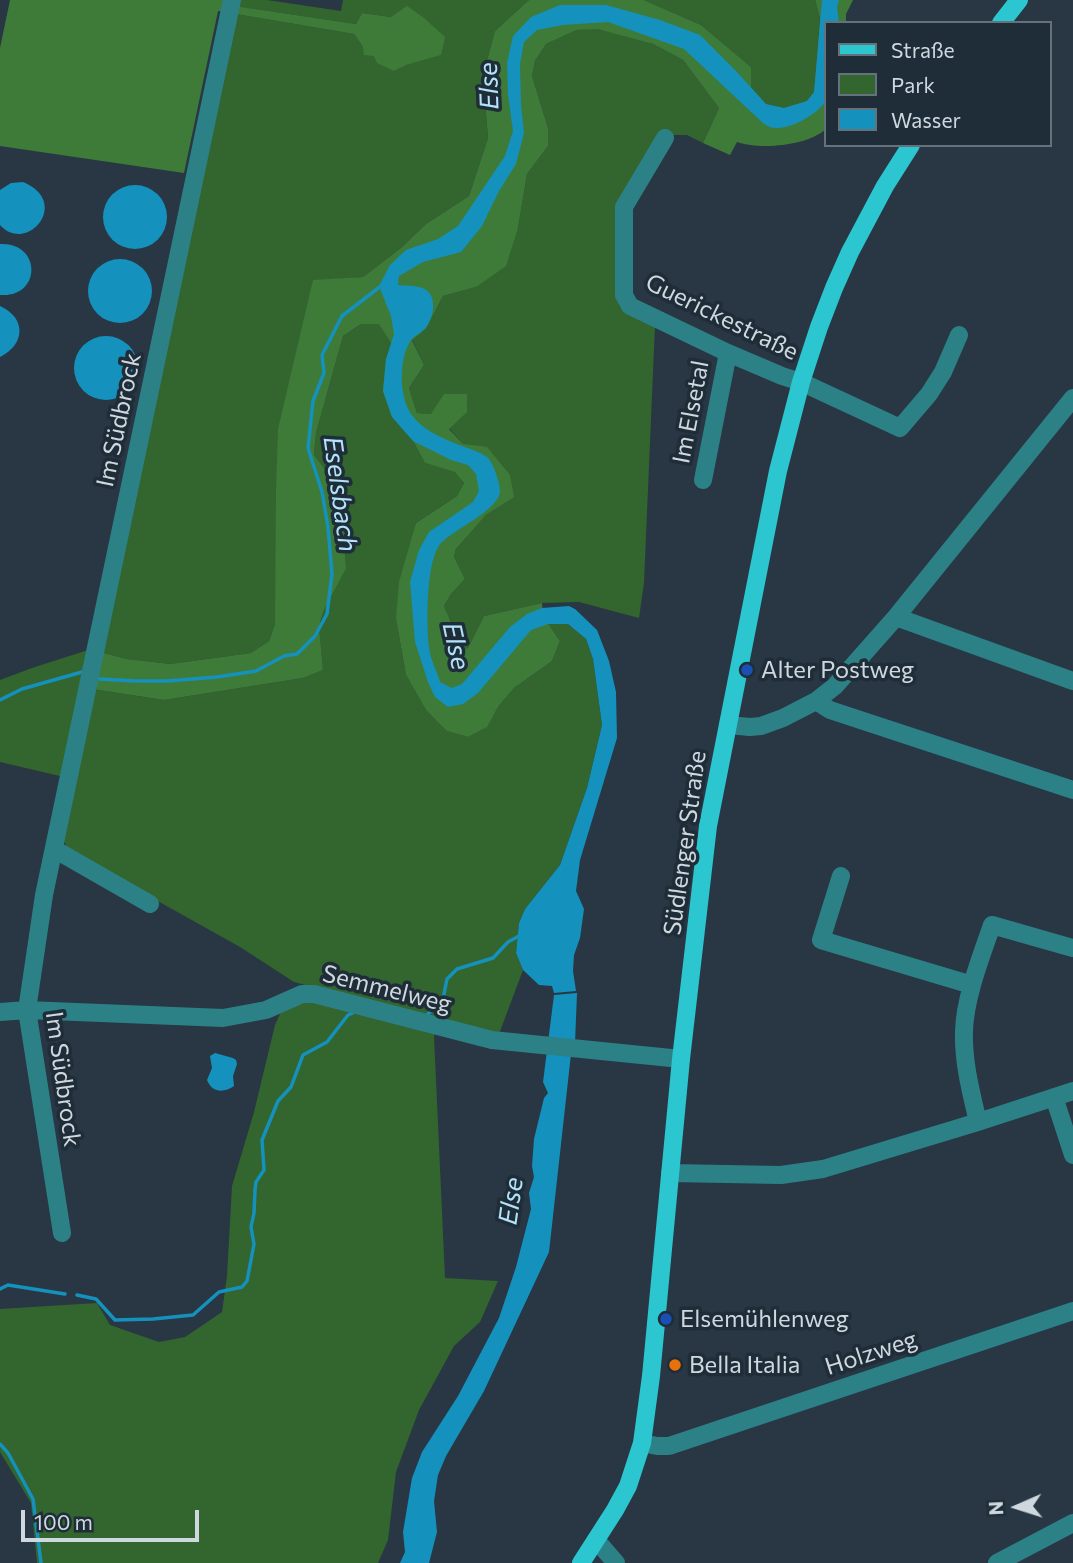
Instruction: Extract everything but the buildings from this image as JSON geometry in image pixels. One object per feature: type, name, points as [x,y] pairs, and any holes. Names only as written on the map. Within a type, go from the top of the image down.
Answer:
[{"type":"main road","points":[[1003,21],[1019,0]]},
{"type":"main road","name":"Südlenger Straße","points":[[581,1563],[628,1486],[642,1444],[651,1376],[681,1059],[708,826],[778,471],[801,382],[819,327],[850,252],[885,186],[910,147]]},
{"type":"street","name":"Im Südbrock","points":[[62,1233],[27,1010],[44,895],[232,0]]},
{"type":"street","name":"Guerickestraße","points":[[665,138],[624,206],[624,295],[630,306],[728,353],[801,382],[900,428],[929,394],[943,372],[959,335]]},
{"type":"street","name":"Im Elsetal","points":[[703,480],[728,353]]},
{"type":"street","points":[[728,725],[761,726],[783,718],[816,701],[835,686],[896,618],[1073,398]]},
{"type":"street","points":[[896,618],[1073,681]]},
{"type":"street","points":[[816,701],[830,710],[1073,790]]},
{"type":"street","points":[[54,849],[150,904]]},
{"type":"street","points":[[841,876],[821,940],[972,985]]},
{"type":"street","points":[[978,1122],[967,1076],[964,1030],[972,985],[992,925],[1073,948]]},
{"type":"street","name":"Semmelweg","points":[[0,1012],[27,1010],[223,1018],[266,1010],[302,994],[314,994],[492,1040],[681,1059]]},
{"type":"street","points":[[670,1173],[801,1173],[838,1165],[1073,1091]]},
{"type":"street","points":[[1054,1097],[1073,1155]]},
{"type":"street","name":"Holzweg","points":[[642,1444],[669,1446],[1073,1311]]},
{"type":"street","points":[[997,1563],[1073,1523]]},
{"type":"street","points":[[596,1540],[616,1563]]},
{"type":"green space","points":[[10,0],[235,0],[235,6],[356,24],[362,13],[391,17],[407,6],[445,37],[441,55],[394,71],[377,63],[374,56],[364,55],[363,47],[354,34],[218,11],[184,173],[0,146],[0,48]]},
{"type":"green space","points":[[235,0],[267,0],[341,11],[343,0],[529,0],[495,31],[483,75],[488,138],[469,196],[426,224],[401,248],[363,277],[313,281],[275,624],[269,641],[251,653],[170,664],[127,659],[100,652],[236,14],[354,34],[363,47],[394,71],[409,64],[391,17],[362,13],[356,24],[234,6]]},
{"type":"green space","points":[[529,0],[644,0],[701,25],[751,67],[751,87],[766,104],[783,108],[807,101],[814,92],[820,18],[815,0],[853,0],[846,14],[846,21],[824,21],[824,130],[796,143],[758,146],[737,142],[730,155],[703,143],[719,108],[683,60],[653,44],[598,29],[576,30],[546,44],[535,61],[532,76],[548,128],[548,146],[527,174],[518,228],[506,266],[476,287],[443,296],[426,329],[412,340],[424,365],[409,388],[417,413],[431,414],[444,394],[467,394],[467,412],[449,429],[463,444],[487,447],[510,475],[514,497],[487,514],[456,549],[454,557],[465,579],[444,606],[453,626],[447,635],[456,654],[468,648],[484,616],[542,603],[546,618],[560,641],[552,661],[514,688],[498,707],[487,727],[468,737],[447,731],[426,710],[406,675],[396,619],[399,582],[416,523],[457,496],[464,483],[455,472],[425,463],[413,441],[392,417],[383,391],[386,359],[391,343],[379,324],[361,324],[343,336],[316,433],[314,455],[339,487],[343,498],[346,569],[324,610],[319,626],[323,670],[303,678],[164,700],[92,689],[100,652],[127,659],[170,664],[251,653],[269,641],[275,624],[278,429],[313,280],[363,277],[401,248],[426,224],[469,196],[488,138],[483,75],[495,31]]},
{"type":"green space","points":[[644,0],[815,0],[820,18],[814,92],[807,101],[783,108],[766,104],[751,87],[751,67],[701,25]]},
{"type":"green space","points":[[598,28],[653,44],[683,60],[719,108],[703,143],[687,135],[658,135],[617,204],[619,306],[655,325],[644,583],[639,618],[579,602],[542,603],[484,616],[468,648],[456,655],[447,635],[453,625],[444,606],[465,579],[454,557],[456,549],[487,514],[463,444],[431,414],[417,413],[409,388],[424,365],[412,339],[426,329],[443,296],[476,287],[518,228],[527,174],[548,146],[548,128],[532,76],[535,61],[546,44],[575,30]]},
{"type":"green space","points":[[361,324],[380,324],[391,343],[386,359],[392,417],[413,441],[425,463],[456,472],[464,483],[457,496],[416,523],[396,619],[406,675],[426,710],[448,731],[468,737],[486,727],[514,688],[552,661],[560,641],[548,624],[568,624],[586,639],[593,659],[602,725],[587,788],[560,865],[525,909],[519,923],[516,953],[523,970],[499,1034],[294,982],[240,947],[70,852],[61,837],[92,689],[164,700],[303,678],[323,670],[319,627],[324,610],[346,569],[343,498],[314,455],[316,433],[343,336]]},
{"type":"green space","points":[[88,650],[64,777],[0,762],[0,680]]},
{"type":"green space","points":[[317,999],[437,1030],[434,1036],[445,1278],[498,1281],[480,1322],[454,1346],[419,1410],[396,1472],[388,1540],[378,1563],[37,1563],[31,1503],[0,1452],[0,1309],[97,1303],[110,1325],[159,1342],[185,1337],[222,1312],[227,1276],[232,1186],[254,1112],[275,1025],[283,1007]]},
{"type":"water","points":[[822,0],[839,0],[839,21],[824,21],[824,103],[803,120],[781,128],[773,128],[763,123],[684,49],[608,22],[537,30],[524,42],[520,64],[524,133],[516,164],[482,226],[461,252],[423,262],[399,276],[398,285],[425,289],[433,304],[427,326],[411,340],[405,353],[402,383],[407,407],[426,429],[487,457],[500,487],[498,498],[492,505],[441,543],[432,563],[428,592],[428,637],[440,682],[452,688],[462,684],[510,627],[527,614],[542,608],[569,606],[597,630],[609,661],[616,692],[617,738],[580,860],[576,891],[584,909],[580,938],[574,955],[576,991],[554,993],[552,986],[539,985],[523,970],[516,953],[519,923],[525,909],[560,865],[587,788],[602,725],[593,659],[586,639],[568,624],[548,624],[531,630],[478,693],[463,704],[448,707],[435,697],[415,642],[410,582],[419,550],[429,532],[473,502],[479,491],[476,474],[468,465],[451,460],[413,441],[392,417],[383,391],[386,359],[394,334],[391,316],[379,286],[390,265],[406,250],[438,239],[458,226],[505,156],[513,131],[507,63],[513,36],[531,17],[560,5],[606,5],[660,20],[700,35],[766,104],[784,108],[807,101],[814,92]]},
{"type":"water","points":[[23,182],[37,191],[44,201],[44,212],[40,222],[32,230],[22,234],[11,233],[0,225],[0,190],[11,183]]},
{"type":"water","points":[[135,185],[147,187],[158,194],[165,205],[165,229],[158,240],[147,247],[135,249],[123,247],[112,240],[105,229],[103,217],[105,205],[112,194],[123,187]]},
{"type":"water","points":[[0,244],[14,246],[30,260],[30,280],[14,294],[0,295]]},
{"type":"water","points":[[120,259],[132,261],[143,268],[150,279],[150,303],[143,314],[132,321],[120,323],[108,321],[97,314],[90,303],[88,291],[90,279],[97,268],[108,261]]},
{"type":"water","points":[[0,306],[15,317],[20,332],[14,346],[0,357]]},
{"type":"water","points":[[106,336],[118,338],[129,345],[136,356],[136,380],[129,391],[118,398],[106,400],[94,398],[83,391],[76,380],[74,368],[76,356],[83,345],[94,338]]},
{"type":"water","points":[[577,993],[575,1043],[571,1054],[549,1252],[484,1391],[446,1456],[438,1475],[434,1501],[437,1532],[429,1563],[400,1563],[405,1552],[403,1532],[412,1478],[422,1452],[458,1396],[499,1318],[516,1267],[531,1209],[529,1193],[534,1177],[534,1139],[544,1098],[548,1093],[543,1082],[554,995]]},
{"type":"water","points":[[215,1053],[236,1060],[234,1086],[226,1090],[215,1089],[207,1080],[212,1068],[210,1056]]},
{"type":"waterway","name":"Eselsbach","points":[[99,679],[167,681],[256,671],[284,656],[297,654],[315,636],[327,614],[332,574],[322,492],[308,448],[313,401],[324,373],[322,355],[342,316],[381,286]]},
{"type":"waterway","name":"Eselsbach","points":[[0,700],[22,689],[82,672]]},
{"type":"waterway","points":[[426,1016],[443,999],[447,979],[457,969],[493,958],[508,942],[519,936]]},
{"type":"waterway","points":[[77,1295],[96,1299],[115,1320],[153,1319],[193,1315],[219,1292],[242,1287],[247,1281],[254,1244],[251,1227],[256,1182],[264,1170],[262,1140],[278,1101],[291,1087],[303,1055],[327,1042],[348,1015],[355,1012]]},
{"type":"waterway","points":[[0,1289],[8,1285],[65,1294]]},
{"type":"waterway","points":[[0,1444],[8,1453],[33,1499],[41,1563]]},
{"type":"place","name":"Alter Postweg","points":[[747,670]]},
{"type":"place","name":"Elsemühlenweg","points":[[666,1319]]},
{"type":"place","name":"Bella Italia","points":[[675,1365]]},
{"type":"water label","name":"Else","points":[[489,86]]},
{"type":"water label","name":"Else","points":[[456,646]]},
{"type":"water label","name":"Else","points":[[511,1201]]}]
